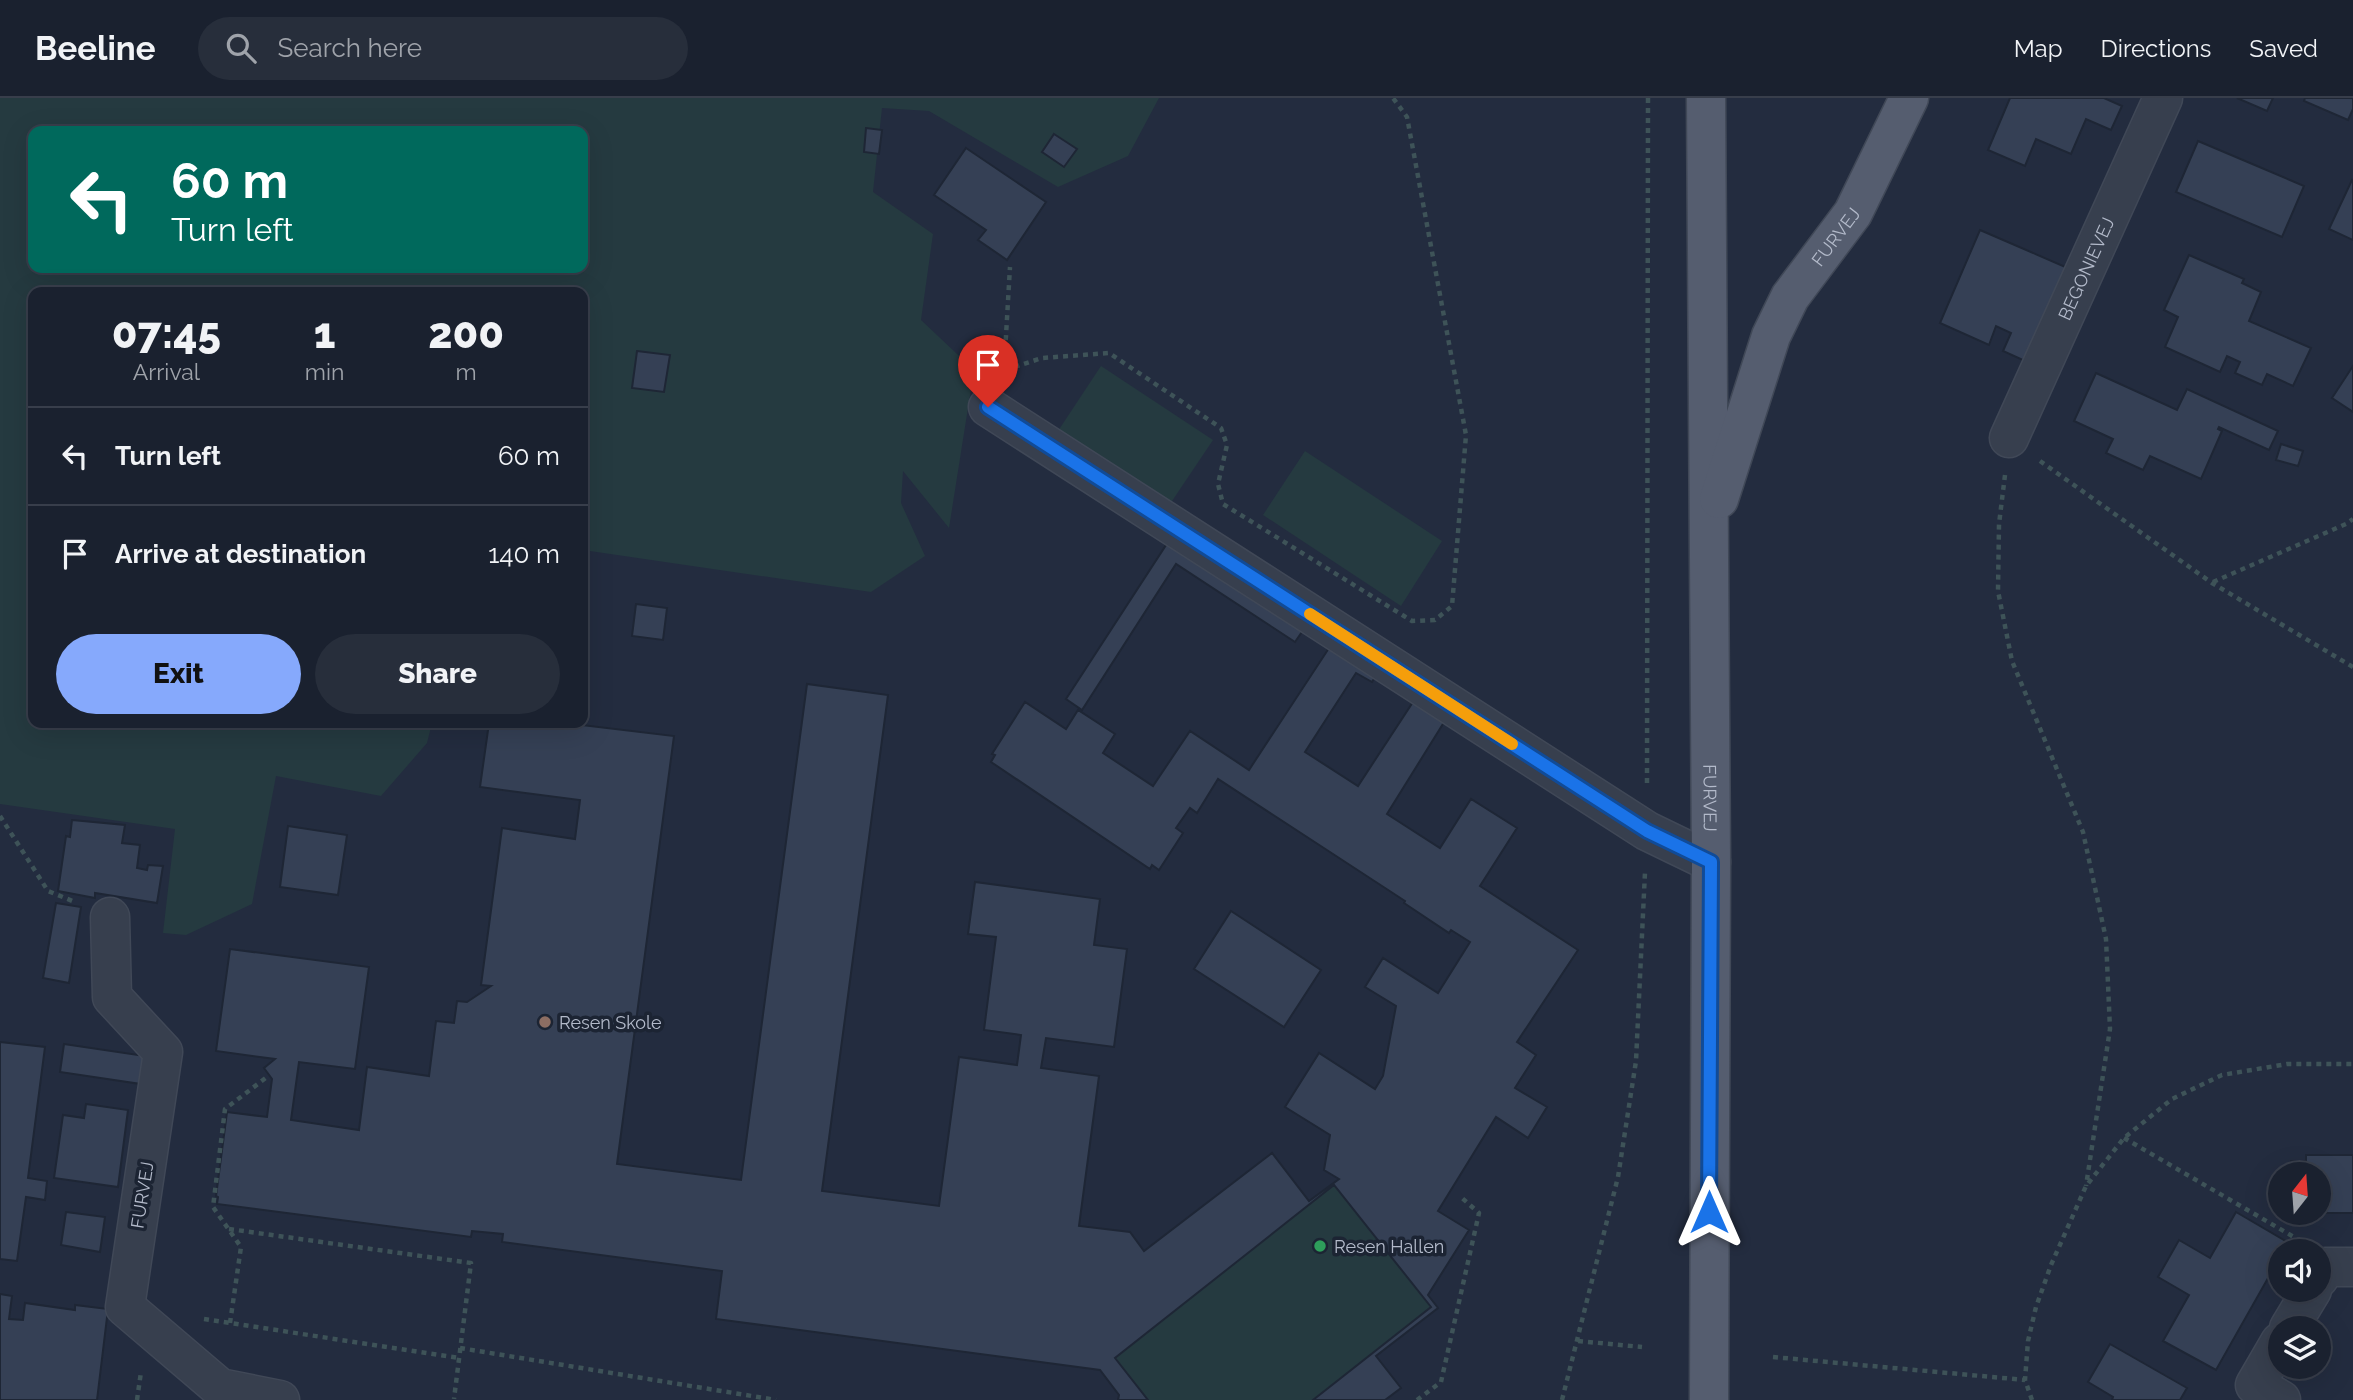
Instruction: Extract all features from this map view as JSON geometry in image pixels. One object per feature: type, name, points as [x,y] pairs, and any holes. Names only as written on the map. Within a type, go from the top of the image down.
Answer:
[{"type":"main road","name":"FURVEJ","points":[[1706,98],[1711,862],[1709,1400]]},
{"type":"main road","name":"FURVEJ","points":[[1709,531],[1771,336],[1790,297],[1853,213],[1909,98]]},
{"type":"street","name":"BEGONIEVEJ","points":[[2009,439],[2162,98]]},
{"type":"street","points":[[995,411],[1647,831],[1711,862]]},
{"type":"street","name":"FURVEJ","points":[[110,917],[112,997],[163,1052],[125,1307],[219,1388],[280,1400]]},
{"type":"street","points":[[2331,1267],[2353,1267]]},
{"type":"street","points":[[2268,1363],[2255,1385],[2281,1400]]},
{"type":"path","points":[[1004,370],[1042,358],[1109,353],[1222,428],[1227,445],[1218,484],[1223,504],[1412,621],[1435,620],[1452,606],[1466,435],[1407,117],[1393,98]]},
{"type":"path","points":[[1562,1400],[1618,1177],[1636,1061],[1647,831],[1648,98]]},
{"type":"path","points":[[995,411],[1004,370],[1010,267]]},
{"type":"path","points":[[2086,1186],[2110,1029],[2106,939],[2083,832],[2012,661],[1998,591],[1999,524],[2009,439],[2212,583],[2353,667]]},
{"type":"path","points":[[2212,583],[2353,519]]},
{"type":"path","points":[[0,816],[48,891],[110,917]]},
{"type":"path","points":[[2032,1400],[2025,1380],[2028,1341],[2036,1307],[2051,1265],[2086,1186],[2124,1138],[2172,1099],[2222,1075],[2287,1064],[2353,1064]]},
{"type":"path","points":[[230,1323],[241,1247],[214,1207],[225,1110],[267,1077]]},
{"type":"path","points":[[2124,1138],[2297,1239]]},
{"type":"path","points":[[1417,1400],[1441,1382],[1479,1213],[1462,1198]]},
{"type":"path","points":[[229,1229],[471,1263],[454,1399]]},
{"type":"path","points":[[204,1319],[459,1358]]},
{"type":"path","points":[[1578,1340],[1642,1347]]},
{"type":"path","points":[[460,1348],[776,1400]]},
{"type":"path","points":[[1773,1357],[2025,1380]]},
{"type":"green space","points":[[0,98],[1159,98],[1128,156],[1058,187],[929,111],[882,108],[873,192],[933,234],[921,320],[974,370],[949,528],[903,471],[901,503],[925,556],[871,592],[588,551],[588,287],[28,287],[28,728],[431,728],[427,743],[381,796],[276,776],[252,904],[186,935],[163,933],[175,829],[0,804]]},
{"type":"green space","points":[[1101,366],[1213,440],[1170,504],[1058,431]]},
{"type":"green space","points":[[1305,451],[1442,541],[1401,606],[1263,515]]},
{"type":"green space","name":"Resen Hallen","points":[[1334,1185],[1431,1307],[1313,1400],[1148,1400],[1115,1358]]},
{"type":"building","points":[[2010,98],[2104,98],[2122,106],[2111,130],[2086,119],[2071,154],[2036,139],[2025,166],[1988,150]]},
{"type":"building","points":[[2237,98],[2273,98],[2267,111]]},
{"type":"building","points":[[2305,98],[2353,98],[2353,109],[2348,120],[2304,101]]},
{"type":"building","points":[[866,128],[882,130],[879,154],[864,152]]},
{"type":"building","points":[[1054,134],[1077,149],[1064,167],[1042,152]]},
{"type":"building","points":[[2198,141],[2304,186],[2282,237],[2176,192]]},
{"type":"building","points":[[966,148],[1046,202],[1007,260],[978,240],[986,230],[934,195]]},
{"type":"building","points":[[2353,181],[2353,240],[2329,229]]},
{"type":"building","points":[[1980,230],[2070,269],[2025,361],[2003,351],[2011,333],[1996,326],[1989,345],[1940,323]]},
{"type":"building","points":[[2189,255],[2244,279],[2242,283],[2261,292],[2249,321],[2311,348],[2293,386],[2267,374],[2262,385],[2235,373],[2240,362],[2227,356],[2220,372],[2165,347],[2178,317],[2164,310]]},
{"type":"building","points":[[637,351],[670,355],[664,392],[632,388]]},
{"type":"building","points":[[2353,366],[2353,412],[2332,398]]},
{"type":"building","points":[[2096,373],[2177,410],[2187,389],[2278,431],[2269,450],[2219,427],[2222,431],[2201,479],[2150,456],[2143,470],[2106,453],[2113,439],[2074,421]]},
{"type":"building","points":[[2281,444],[2303,451],[2298,466],[2276,460]]},
{"type":"building","points":[[1170,539],[1306,626],[1295,642],[1176,564],[1082,710],[1066,699]]},
{"type":"building","points":[[636,604],[667,608],[663,640],[632,636]]},
{"type":"building","name":"Resen Skole","points":[[1331,645],[1377,674],[1372,682],[1356,673],[1305,752],[1358,786],[1415,699],[1446,719],[1387,814],[1440,848],[1471,799],[1517,828],[1480,886],[1578,950],[1517,1042],[1536,1055],[1515,1088],[1547,1107],[1528,1138],[1496,1117],[1438,1211],[1469,1230],[1428,1295],[1438,1308],[1376,1356],[1401,1388],[1385,1400],[1313,1400],[1431,1307],[1334,1185],[1115,1358],[1148,1400],[1118,1400],[1119,1395],[1100,1370],[716,1319],[722,1271],[502,1242],[503,1234],[472,1231],[471,1237],[217,1204],[227,1112],[267,1117],[272,1079],[264,1068],[275,1059],[216,1051],[230,949],[369,967],[355,1069],[299,1062],[291,1120],[359,1130],[367,1067],[429,1076],[436,1021],[454,1023],[457,1001],[467,1002],[491,986],[481,985],[502,828],[575,839],[580,800],[480,787],[488,728],[588,728],[588,726],[674,736],[617,1164],[741,1180],[807,684],[888,695],[822,1191],[939,1206],[959,1057],[1017,1065],[1021,1035],[984,1030],[996,937],[968,934],[975,882],[1100,899],[1094,945],[1127,949],[1114,1047],[1046,1038],[1041,1068],[1099,1076],[1079,1226],[1130,1232],[1144,1251],[1272,1153],[1309,1201],[1339,1179],[1324,1170],[1330,1135],[1285,1107],[1319,1053],[1375,1089],[1383,1076],[1396,1006],[1365,987],[1383,958],[1438,993],[1470,942],[1451,930],[1449,933],[1404,903],[1405,901],[1218,779],[1197,813],[1190,808],[1176,828],[1183,833],[1159,870],[1152,865],[1150,869],[991,762],[995,755],[992,754],[1025,702],[1066,729],[1078,710],[1115,734],[1103,753],[1153,786],[1190,731],[1249,770]]},
{"type":"building","points":[[72,820],[125,825],[122,843],[140,845],[137,868],[147,870],[148,865],[163,866],[157,903],[95,893],[95,898],[58,891],[66,836],[70,837]]},
{"type":"building","points":[[288,826],[347,835],[338,895],[280,887]]},
{"type":"building","points":[[56,903],[81,907],[69,983],[43,978]]},
{"type":"building","points":[[1231,911],[1321,970],[1284,1027],[1194,969]]},
{"type":"building","points":[[0,1042],[45,1047],[28,1178],[47,1181],[45,1200],[26,1197],[17,1261],[0,1259]]},
{"type":"building","points":[[64,1044],[145,1056],[141,1084],[60,1072]]},
{"type":"building","points":[[86,1104],[128,1110],[118,1187],[54,1178],[63,1115],[84,1118]]},
{"type":"building","points":[[2306,1155],[2353,1155],[2353,1213],[2331,1213],[2331,1162],[2291,1162],[2306,1161]]},
{"type":"building","points":[[66,1212],[105,1217],[100,1252],[61,1245]]},
{"type":"building","points":[[2236,1212],[2282,1239],[2268,1239],[2268,1278],[2216,1370],[2163,1341],[2189,1295],[2158,1277],[2179,1240],[2210,1258]]},
{"type":"building","points":[[0,1294],[12,1296],[9,1319],[23,1320],[25,1303],[75,1310],[75,1305],[108,1309],[97,1400],[0,1400]]},
{"type":"building","points":[[2110,1344],[2187,1388],[2180,1400],[2112,1400],[2113,1397],[2088,1382]]},
{"type":"slow traffic","points":[[1310,614],[1512,744]]},
{"type":"place","name":"Resen Skole","points":[[545,1022]]},
{"type":"place","name":"Resen Hallen","points":[[1320,1246]]},
{"type":"route","points":[[988,407],[1647,831],[1711,862],[1709,1212]]}]
